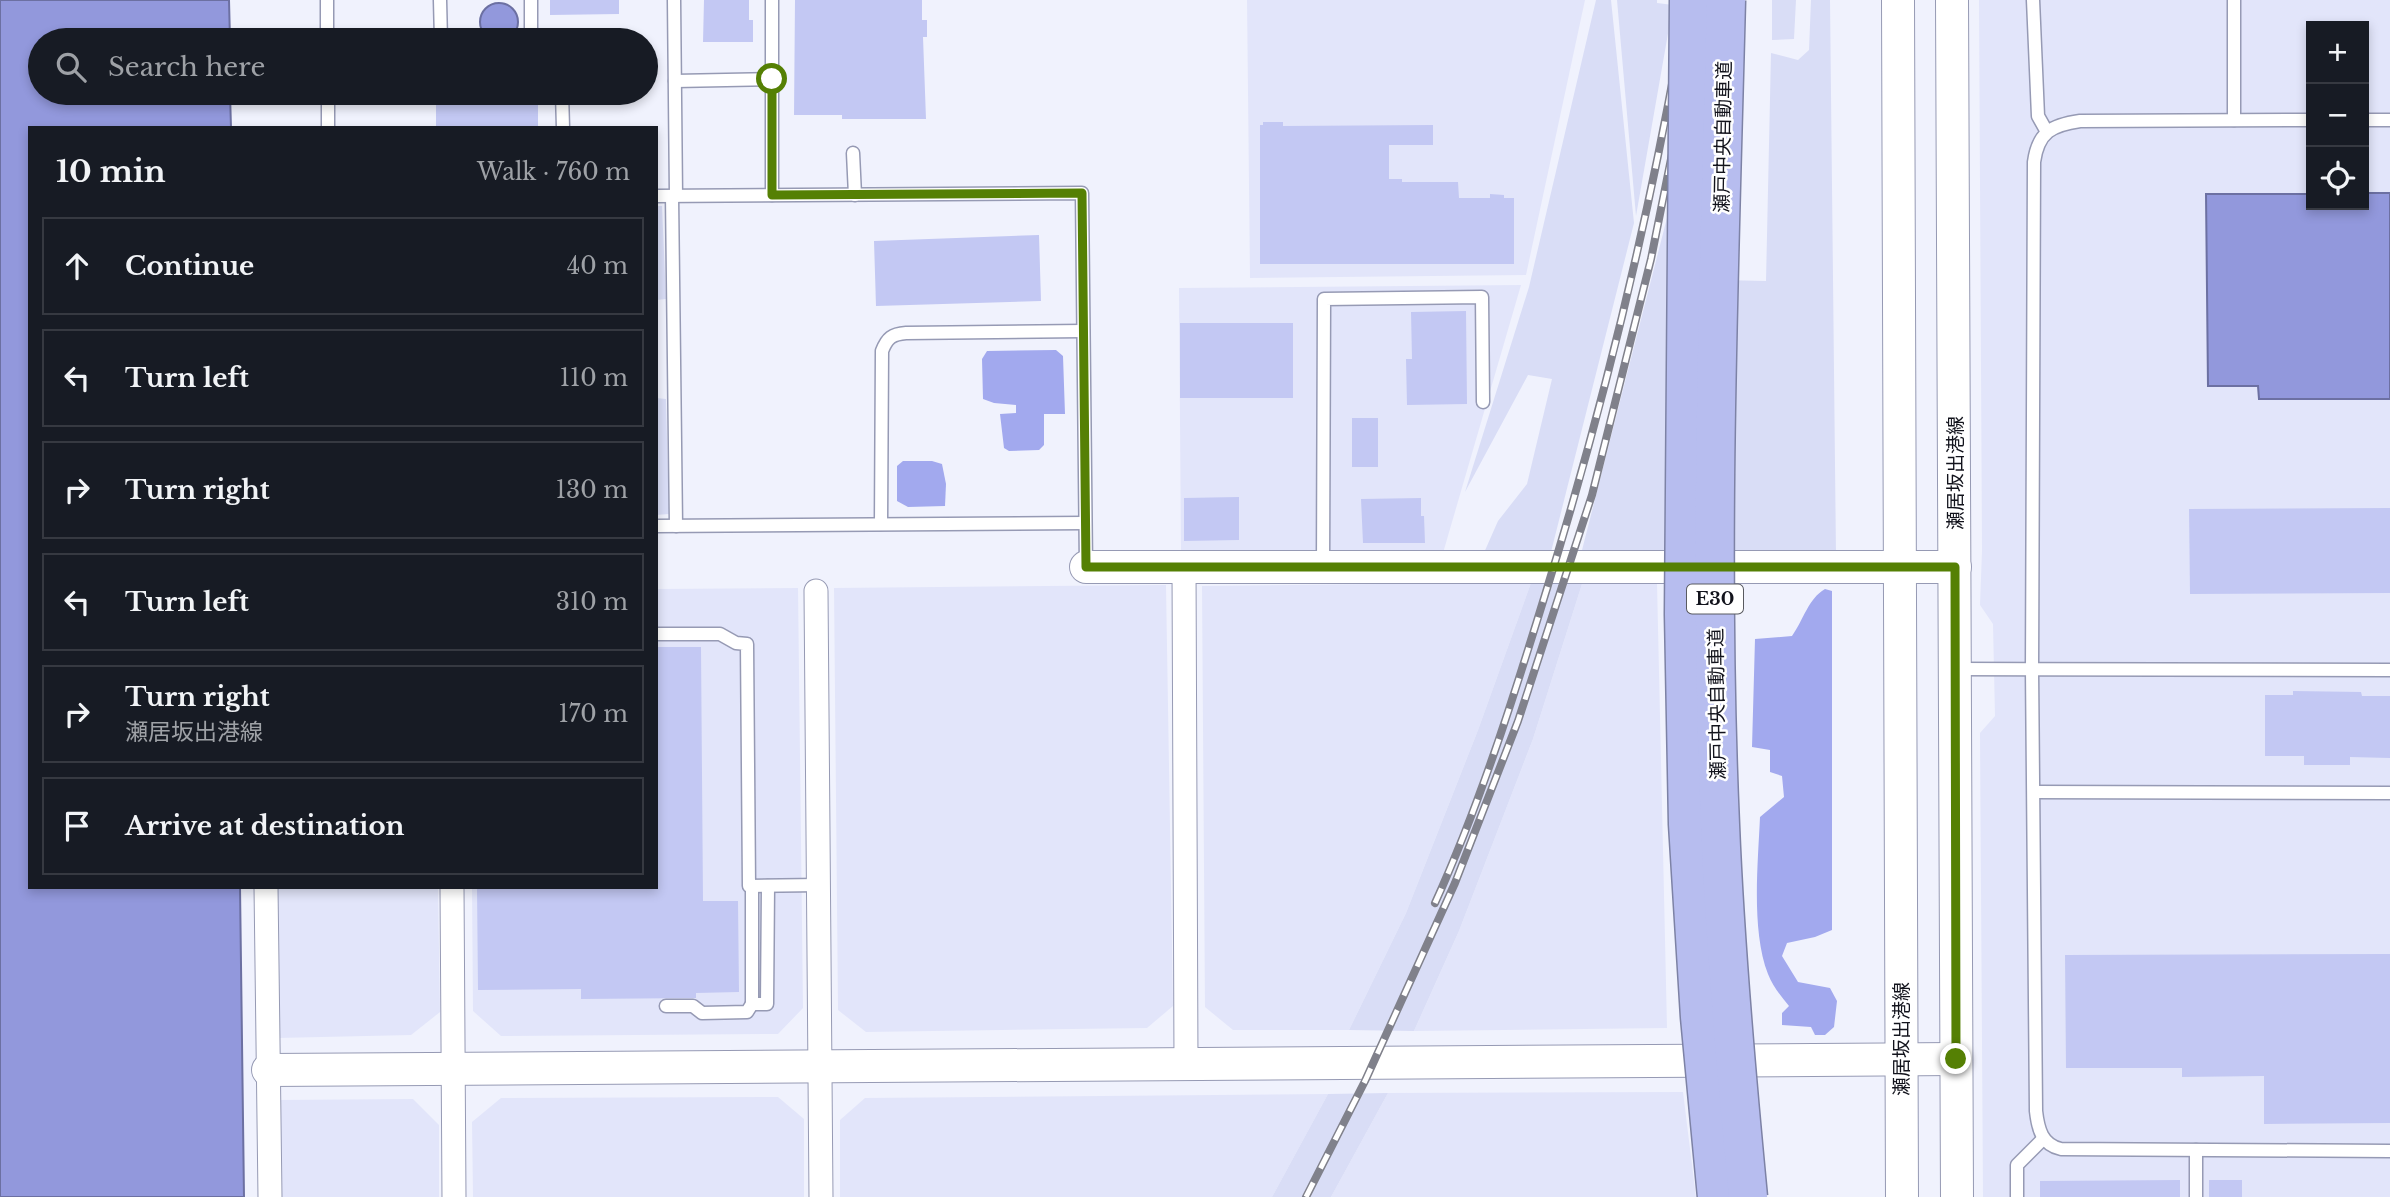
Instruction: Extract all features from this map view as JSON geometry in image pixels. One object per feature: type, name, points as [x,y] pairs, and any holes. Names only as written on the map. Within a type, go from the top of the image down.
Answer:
[{"type":"highway","name":"瀬戸中央自動車道","points":[[1689,0],[1684,614],[1688,824],[1700,1017],[1717,1197]]},
{"type":"highway","name":"瀬戸中央自動車道","points":[[1726,0],[1717,390],[1716,641],[1720,823],[1730,1020],[1748,1197]]},
{"type":"street","name":"瀬居坂出港線","points":[[1898,0],[1902,1197]]},
{"type":"street","name":"瀬居坂出港線","points":[[1952,0],[1957,1197]]},
{"type":"street","points":[[1086,567],[1955,567]]},
{"type":"street","points":[[1184,567],[1185,1063]]},
{"type":"street","points":[[816,590],[821,1197]]},
{"type":"street","points":[[266,889],[270,1197]]},
{"type":"street","points":[[452,889],[454,1197]]},
{"type":"street","points":[[268,1070],[1956,1059]]},
{"type":"lane","points":[[327,0],[327,28]]},
{"type":"lane","points":[[440,0],[441,28]]},
{"type":"lane","points":[[531,0],[531,28]]},
{"type":"lane","points":[[674,0],[676,526]]},
{"type":"lane","points":[[772,0],[772,195]]},
{"type":"lane","points":[[2034,0],[2038,116],[2047,132]]},
{"type":"lane","points":[[2234,0],[2234,120]]},
{"type":"lane","points":[[675,81],[772,79]]},
{"type":"lane","points":[[328,105],[328,126]]},
{"type":"lane","points":[[562,105],[563,126]]},
{"type":"lane","points":[[2306,120],[2080,121],[2066,123],[2047,132],[2037,144],[2034,162],[2032,670],[2036,1111],[2043,1139],[2051,1147],[2061,1149],[2390,1151]]},
{"type":"lane","points":[[2369,120],[2390,120]]},
{"type":"lane","points":[[853,153],[855,195]]},
{"type":"lane","points":[[658,196],[1082,193],[1086,567]]},
{"type":"lane","points":[[1323,567],[1324,299],[1482,297],[1483,402]]},
{"type":"lane","points":[[881,524],[882,351],[886,341],[895,334],[906,333],[1083,331]]},
{"type":"lane","points":[[658,526],[1085,523]]},
{"type":"lane","points":[[658,634],[720,634],[736,643],[747,643],[749,886],[819,885]]},
{"type":"lane","points":[[1956,669],[2390,670]]},
{"type":"lane","points":[[2034,792],[2390,793]]},
{"type":"lane","points":[[666,1006],[693,1006],[702,1013],[747,1012],[752,1004],[752,886]]},
{"type":"lane","points":[[752,1004],[768,1004],[768,886]]},
{"type":"lane","points":[[2017,1197],[2017,1165],[2043,1139]]},
{"type":"lane","points":[[2196,1150],[2196,1197]]},
{"type":"shaded area","points":[[0,0],[229,0],[230,28],[28,28],[28,105],[230,105],[231,126],[28,126],[28,889],[240,889],[244,1197],[0,1197]]},
{"type":"shaded area","points":[[1247,0],[1585,0],[1526,275],[1250,278]]},
{"type":"shaded area","points":[[1596,0],[1611,0],[1634,223],[1551,552],[1483,555],[1498,521],[1527,484],[1552,379],[1528,375],[1465,492],[1529,287]]},
{"type":"shaded area","points":[[1617,0],[1657,0],[1657,3],[1673,5],[1636,216]]},
{"type":"shaded area","points":[[1772,0],[1796,0],[1794,39],[1772,40]]},
{"type":"shaded area","points":[[1811,0],[1830,0],[1836,556],[1581,554],[1680,167],[1677,279],[1766,281],[1771,53],[1798,60],[1809,50]]},
{"type":"shaded area","points":[[1979,0],[2390,0],[2390,1197],[1983,1197],[1980,733],[1995,716],[1993,624],[1980,605]]},
{"type":"shaded area","points":[[492,4],[506,4],[517,15],[517,28],[481,28],[481,15]]},
{"type":"shaded area","points":[[2369,193],[2390,193],[2390,399],[2259,399],[2258,386],[2208,386],[2206,194],[2306,194],[2306,210],[2369,210]]},
{"type":"shaded area","points":[[658,206],[662,206],[666,299],[658,300]]},
{"type":"shaded area","points":[[1521,285],[1443,553],[1181,555],[1179,288]]},
{"type":"shaded area","points":[[1056,350],[1063,356],[1065,414],[1044,414],[1044,445],[1039,450],[1009,451],[1004,448],[1000,414],[1016,413],[1016,405],[983,399],[982,359],[987,351]]},
{"type":"shaded area","points":[[658,398],[666,399],[669,514],[658,515]]},
{"type":"shaded area","points":[[903,461],[932,461],[942,464],[946,484],[945,506],[908,507],[897,501],[897,466]]},
{"type":"shaded area","points":[[1471,578],[1532,580],[1478,730],[1406,913],[1349,1030],[1233,1030],[1205,1007],[1202,586],[1467,583]]},
{"type":"shaded area","points":[[1532,580],[1582,584],[1533,739],[1459,931],[1414,1031],[1349,1030],[1406,913],[1478,730]]},
{"type":"shaded area","points":[[1657,583],[1667,1028],[1414,1031],[1459,931],[1533,739],[1582,584]]},
{"type":"shaded area","points":[[1166,585],[1173,1006],[1147,1028],[866,1032],[838,1010],[834,588]]},
{"type":"shaded area","points":[[798,588],[803,1008],[778,1034],[501,1036],[473,1011],[472,889],[658,889],[658,589]]},
{"type":"shaded area","points":[[1825,589],[1832,591],[1832,930],[1787,943],[1782,956],[1798,982],[1830,988],[1837,1001],[1834,1027],[1825,1035],[1815,1035],[1811,1027],[1782,1025],[1782,1013],[1789,1006],[1772,983],[1763,957],[1757,917],[1760,817],[1784,797],[1782,776],[1770,772],[1770,750],[1752,747],[1755,639],[1792,636],[1810,604]]},
{"type":"shaded area","points":[[274,889],[438,889],[440,1012],[411,1035],[277,1038]]},
{"type":"shaded area","points":[[1683,1092],[1696,1197],[1331,1197],[1388,1093]]},
{"type":"shaded area","points":[[1388,1093],[1331,1197],[1272,1197],[1328,1094]]},
{"type":"shaded area","points":[[1328,1094],[1272,1197],[840,1197],[840,1120],[865,1098]]},
{"type":"shaded area","points":[[778,1097],[804,1119],[804,1197],[473,1197],[472,1122],[501,1098]]},
{"type":"shaded area","points":[[413,1099],[439,1125],[439,1197],[279,1197],[278,1100]]},
{"type":"building","points":[[550,0],[619,0],[619,14],[550,15]]},
{"type":"building","points":[[704,0],[749,0],[753,42],[703,42]]},
{"type":"building","points":[[795,0],[922,0],[922,20],[927,20],[927,37],[923,37],[926,119],[842,119],[842,115],[794,115]]},
{"type":"building","points":[[436,105],[538,105],[538,126],[436,126]]},
{"type":"building","points":[[1263,122],[1283,122],[1283,126],[1433,125],[1433,145],[1389,145],[1389,179],[1402,179],[1402,182],[1458,182],[1459,198],[1490,198],[1490,194],[1514,198],[1514,264],[1260,264],[1260,125],[1263,125]]},
{"type":"building","points":[[1039,235],[1041,301],[876,306],[874,241]]},
{"type":"building","points":[[1466,311],[1467,404],[1407,405],[1406,359],[1412,359],[1411,312]]},
{"type":"building","points":[[1180,323],[1293,323],[1293,398],[1180,398]]},
{"type":"building","points":[[1352,418],[1378,418],[1378,467],[1352,467]]},
{"type":"building","points":[[1239,497],[1239,540],[1184,541],[1184,498]]},
{"type":"building","points":[[1421,498],[1425,543],[1363,543],[1361,499]]},
{"type":"building","points":[[2390,508],[2390,593],[2190,594],[2189,509]]},
{"type":"building","points":[[658,647],[701,647],[703,901],[738,901],[739,992],[696,993],[696,998],[581,999],[581,989],[478,990],[477,889],[658,889]]},
{"type":"building","points":[[2293,691],[2361,692],[2362,696],[2390,696],[2390,758],[2350,757],[2350,765],[2304,765],[2304,756],[2265,756],[2265,695],[2293,695]]},
{"type":"building","points":[[2390,954],[2390,1123],[2264,1124],[2264,1076],[2182,1077],[2182,1068],[2066,1068],[2065,955]]},
{"type":"building","points":[[2180,1180],[2180,1197],[2040,1197],[2040,1181]]},
{"type":"building","points":[[2209,1180],[2242,1180],[2242,1197],[2209,1197]]},
{"type":"railway","points":[[1306,1197],[1365,1081],[1455,883],[1518,721],[1592,495],[1651,259],[1672,154],[1695,0]]},
{"type":"railway","points":[[1435,903],[1467,828],[1495,751],[1584,462],[1635,261],[1677,57]]},
{"type":"route","points":[[772,79],[772,195],[1082,193],[1086,567],[1955,567],[1956,1059]]}]
